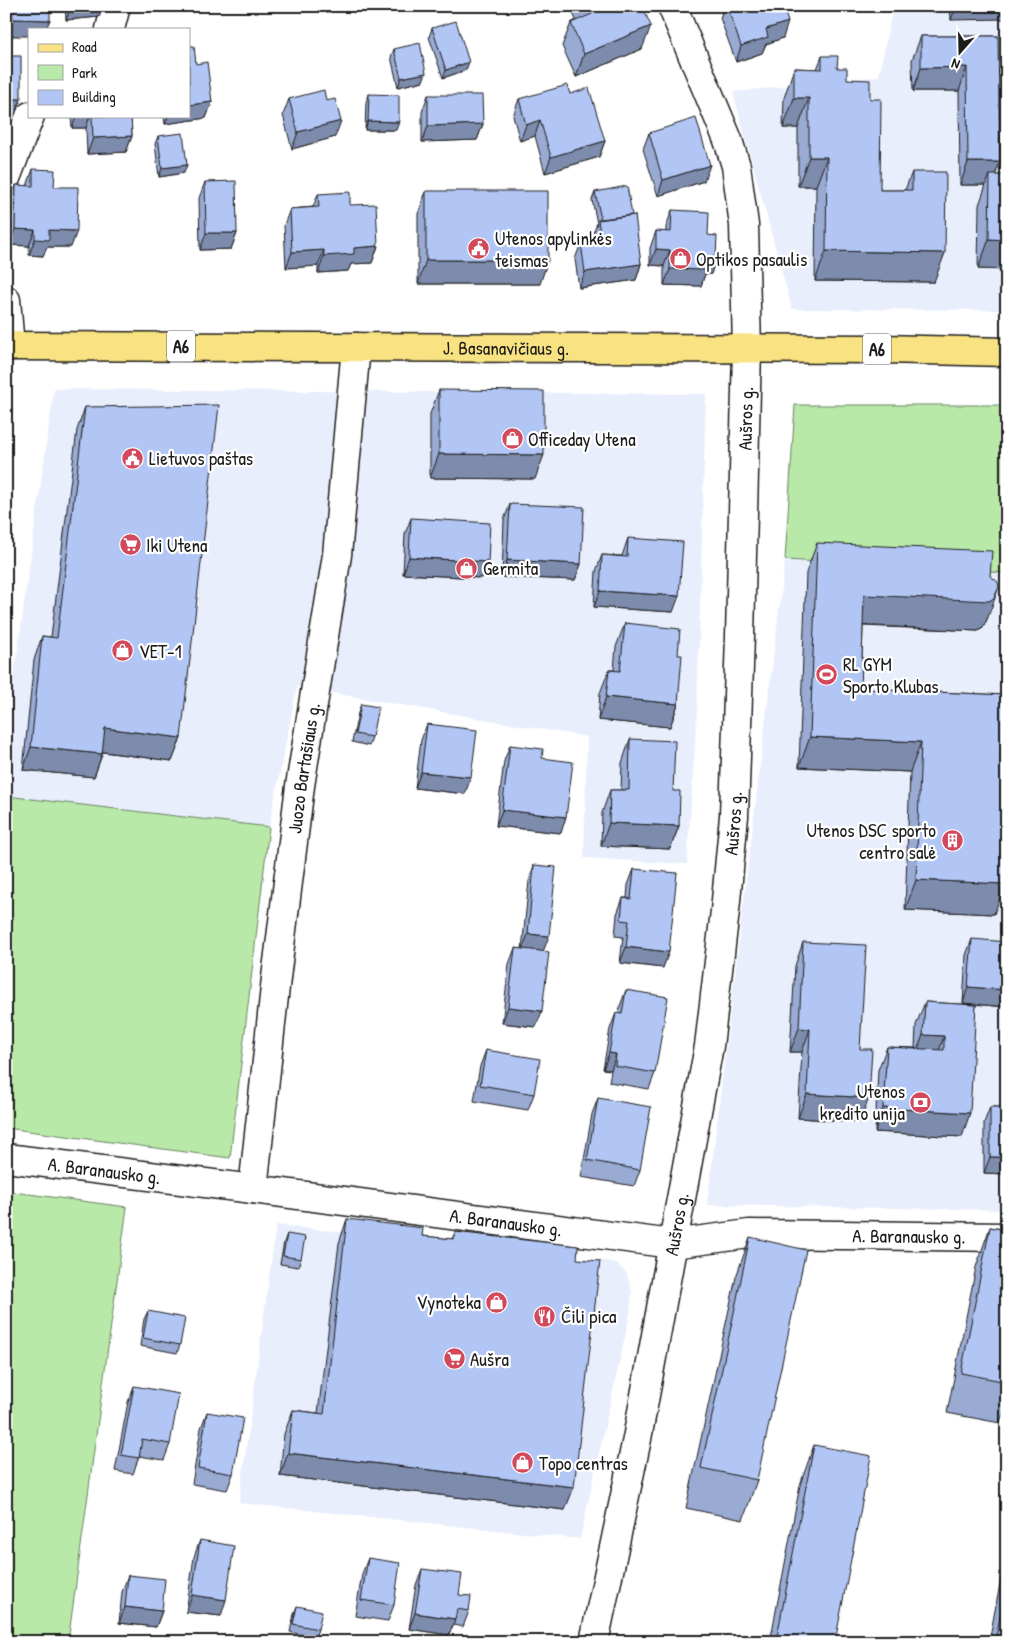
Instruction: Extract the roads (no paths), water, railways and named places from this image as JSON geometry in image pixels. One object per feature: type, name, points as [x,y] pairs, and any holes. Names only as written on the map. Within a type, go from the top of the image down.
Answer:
[{"type":"main road","name":"J. Basanavičiaus g.","points":[[8,346],[1007,352]]},
{"type":"street","points":[[110,28],[116,6]]},
{"type":"street","name":"Aušros g.","points":[[594,1642],[637,1439],[708,1046],[725,911],[734,816],[747,349],[744,225],[736,166],[728,140],[672,6]]},
{"type":"street","points":[[6,178],[29,118]]},
{"type":"street","points":[[6,300],[8,346]]},
{"type":"street","name":"Juozo Bartašiaus g.","points":[[253,1189],[276,978],[300,786],[336,555],[356,347]]},
{"type":"street","name":"A. Baranausko g.","points":[[6,1158],[672,1244],[749,1234],[1007,1237]]},
{"type":"place","name":"Utenos apylinkės teismas","points":[[479,249]]},
{"type":"place","name":"Optikos pasaulis","points":[[680,259]]},
{"type":"place","name":"Officeday Utena","points":[[512,439]]},
{"type":"place","name":"Lietuvos paštas","points":[[133,458]]},
{"type":"place","name":"Iki Utena","points":[[130,545]]},
{"type":"place","name":"Germita","points":[[467,568]]},
{"type":"place","name":"VET-1","points":[[123,651]]},
{"type":"place","name":"RL GYM Sporto Klubas","points":[[827,675]]},
{"type":"place","name":"Utenos DSC sporto centro salė","points":[[952,841]]},
{"type":"place","name":"Utenos kredito unija","points":[[921,1102]]},
{"type":"place","name":"Vynoteka","points":[[497,1302]]},
{"type":"place","name":"Čili pica","points":[[545,1316]]},
{"type":"place","name":"Aušra","points":[[454,1359]]},
{"type":"place","name":"Topo centras","points":[[523,1463]]}]
